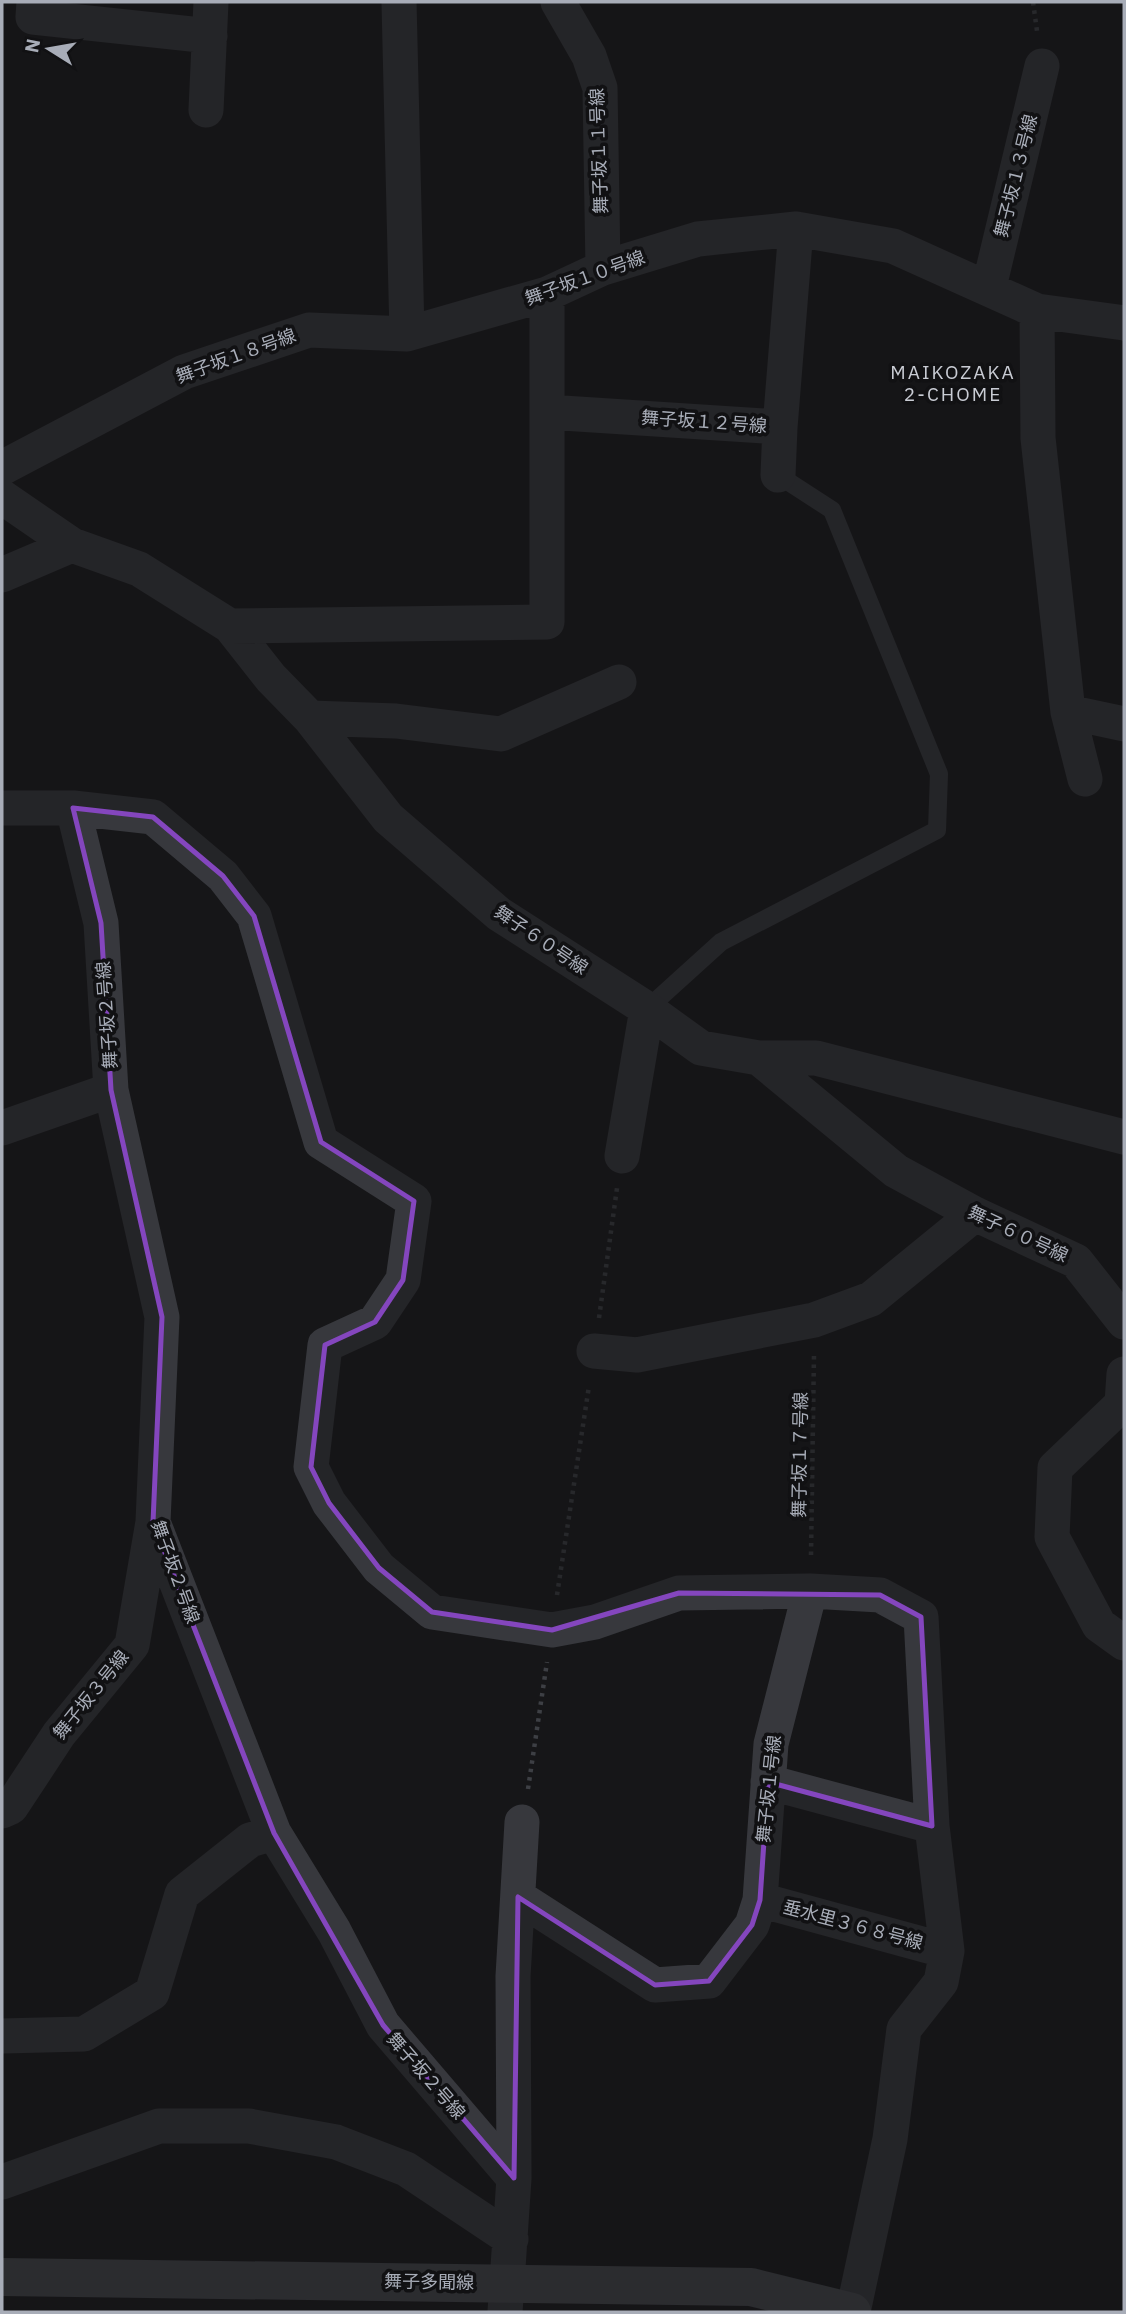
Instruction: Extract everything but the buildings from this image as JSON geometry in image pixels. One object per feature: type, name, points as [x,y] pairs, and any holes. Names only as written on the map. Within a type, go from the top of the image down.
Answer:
[{"type":"street","points":[[34,2],[33,17],[209,36]]},
{"type":"street","points":[[205,110],[211,2]]},
{"type":"street","points":[[399,2],[407,334]]},
{"type":"street","name":"舞子坂１１号線","points":[[558,2],[589,56],[600,88],[603,268]]},
{"type":"street","name":"舞子坂１３号線","points":[[989,287],[1042,66]]},
{"type":"street","name":"舞子坂１０号線","points":[[407,334],[547,294],[603,268],[698,239],[796,229],[893,246],[989,287],[1037,311],[1124,323]]},
{"type":"street","name":"舞子坂１２号線","points":[[547,412],[780,427],[796,229]]},
{"type":"street","points":[[230,626],[547,622],[547,294]]},
{"type":"street","points":[[1037,311],[1038,439],[1068,712],[1085,779]]},
{"type":"street","name":"舞子坂１８号線","points":[[2,468],[184,372],[309,330],[407,334]]},
{"type":"street","points":[[778,475],[780,427]]},
{"type":"street","name":"舞子６０号線","points":[[2,497],[72,545],[139,569],[230,626],[271,678],[310,718],[398,827],[499,914],[647,1009],[701,1048],[759,1058],[897,1171],[975,1214],[1076,1261],[1124,1322]]},
{"type":"street","points":[[2,575],[72,545]]},
{"type":"street","points":[[310,718],[396,721],[501,734],[619,682]]},
{"type":"street","points":[[1068,712],[1124,724]]},
{"type":"street","points":[[2,808],[73,808],[153,817],[223,876],[254,916],[321,1142],[414,1201],[403,1280],[375,1322],[325,1346],[311,1467],[329,1503],[379,1568],[432,1612],[552,1630],[595,1622],[679,1593],[810,1591],[880,1595],[921,1616],[932,1826],[947,1951],[941,1982],[904,2029],[890,2139],[853,2312]]},
{"type":"street","name":"舞子坂２号線","points":[[73,808],[100,923],[111,1090],[162,1317],[153,1522],[274,1833],[334,1931],[383,2025],[514,2178]]},
{"type":"street","points":[[622,1156],[647,1009]]},
{"type":"street","points":[[759,1058],[816,1058],[1124,1137]]},
{"type":"street","points":[[2,1128],[111,1090]]},
{"type":"street","points":[[594,1351],[637,1355],[814,1320],[871,1299],[975,1214]]},
{"type":"street","points":[[1124,1374],[1122,1404],[1055,1468],[1052,1537],[1099,1625],[1124,1643]]},
{"type":"street","name":"舞子坂３号線","points":[[2,1811],[11,1807],[59,1734],[132,1645],[153,1522]]},
{"type":"street","name":"舞子坂１号線","points":[[518,1896],[655,1985],[709,1981],[752,1925],[760,1900],[771,1744],[810,1591]]},
{"type":"street","points":[[768,1782],[932,1826]]},
{"type":"street","points":[[507,2298],[514,2178],[513,1976],[523,1822]]},
{"type":"street","points":[[2,2036],[84,2034],[152,1993],[182,1894],[250,1840],[274,1833]]},
{"type":"street","name":"垂水里３６８号線","points":[[760,1900],[947,1951]]},
{"type":"street","points":[[2,2182],[159,2126],[249,2126],[336,2141],[406,2169],[511,2239]]},
{"type":"street","name":"舞子多聞線","points":[[2,2277],[507,2298],[751,2287],[853,2312]]},
{"type":"lane","points":[[647,1009],[721,942],[937,830],[939,774],[832,510],[778,475]]},
{"type":"path","points":[[523,1822],[622,1156]]},
{"type":"path","name":"舞子坂１７号線","points":[[810,1591],[815,1449],[814,1320]]},
{"type":"highlighted area","points":[[73,808],[153,817],[223,876],[254,916],[321,1142],[414,1201],[403,1280],[375,1322],[325,1345],[311,1467],[329,1503],[379,1568],[432,1612],[552,1630],[679,1593],[880,1595],[921,1617],[932,1826],[768,1782],[760,1900],[752,1925],[709,1981],[655,1985],[518,1897],[514,2178],[383,2025],[274,1833],[153,1522],[162,1317],[111,1090],[101,923]]},
{"type":"district","name":"MAIKOZAKA 2-CHOME","points":[[953,383]]}]
